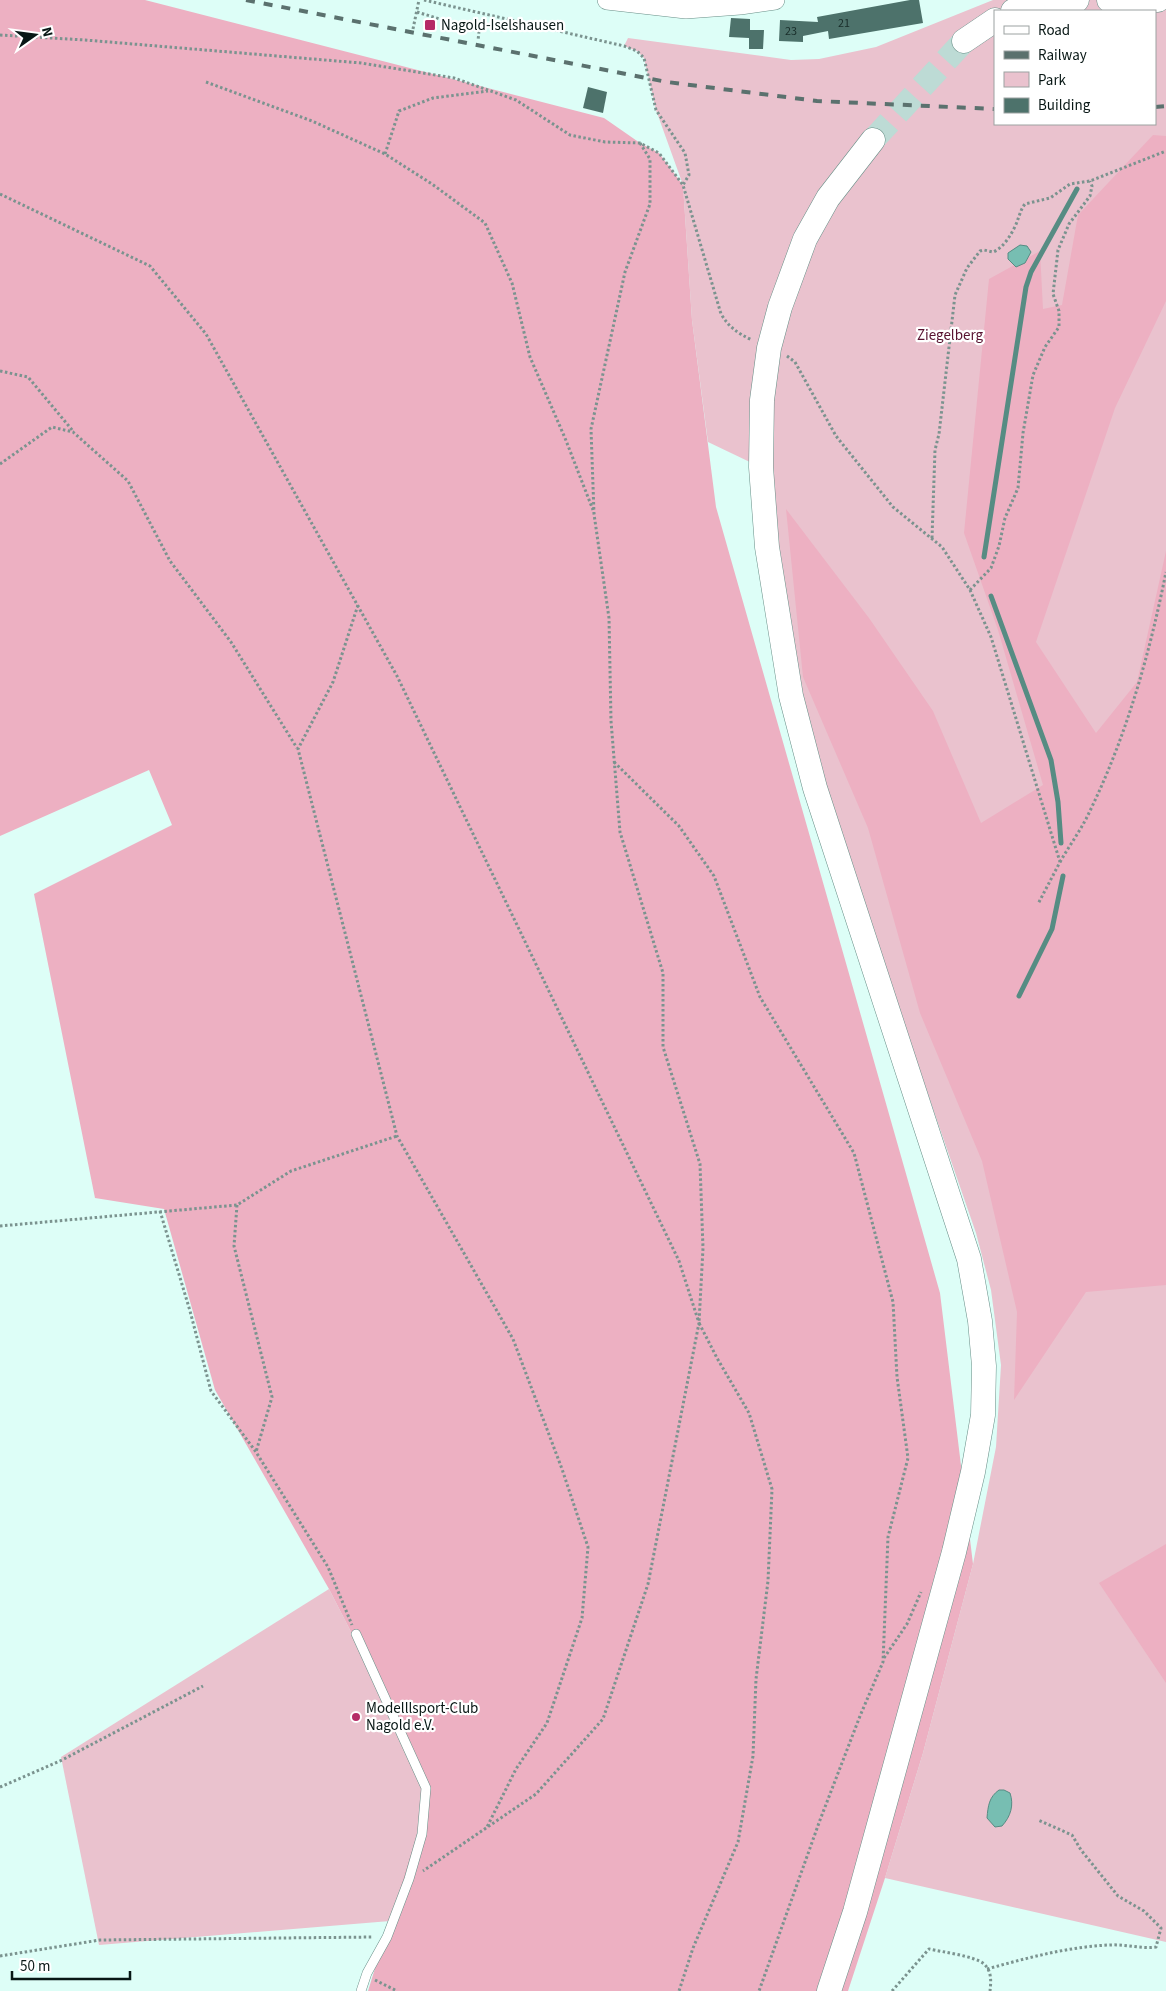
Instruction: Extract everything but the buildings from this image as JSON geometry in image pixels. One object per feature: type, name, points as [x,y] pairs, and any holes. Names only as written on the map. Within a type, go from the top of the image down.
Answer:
[{"type":"street","points":[[607,0],[686,9],[775,0]]},
{"type":"street","points":[[1017,10],[1042,3],[1077,0]]},
{"type":"street","points":[[1109,0],[1158,0]]},
{"type":"street","points":[[964,41],[994,21]]},
{"type":"street","points":[[829,1991],[855,1912],[954,1552],[973,1472],[981,1425],[984,1366],[980,1321],[968,1260],[815,788],[791,696],[767,547],[761,467],[762,400],[769,348],[780,307],[805,239],[828,198],[873,140]]},
{"type":"lane","points":[[356,1634],[426,1788],[422,1834],[410,1879],[361,1991]]},
{"type":"path","points":[[413,29],[419,0]]},
{"type":"path","points":[[424,0],[624,46],[636,51],[644,58],[656,110],[685,153],[689,175],[683,185]]},
{"type":"path","points":[[417,12],[479,30],[478,41]]},
{"type":"path","points":[[0,35],[85,40],[361,63],[454,78],[516,100],[570,135],[605,142],[640,143],[659,153],[683,185],[721,314],[728,325],[737,333],[786,355],[795,362],[836,436],[893,507],[942,547],[970,590],[991,637],[1060,862]]},
{"type":"path","points":[[206,82],[312,121],[385,154],[432,184],[485,223],[512,283],[530,357],[565,438],[594,514]]},
{"type":"path","points":[[385,154],[399,111],[433,98],[490,91]]},
{"type":"path","points":[[410,1879],[438,1862],[536,1794],[603,1719],[648,1584],[699,1323],[703,1248],[700,1164],[663,1047],[663,973],[620,832],[613,762],[609,618],[594,514],[591,429],[626,272],[650,204],[650,159],[640,143]]},
{"type":"path","points":[[932,539],[932,502],[936,473],[935,450],[939,434],[955,294],[962,276],[980,251],[993,252],[999,249],[1018,221],[1020,212],[1025,204],[1050,198],[1070,184],[1090,181],[1166,151]]},
{"type":"path","points":[[970,590],[991,568],[999,546],[1005,518],[1018,488],[1023,433],[1033,375],[1045,347],[1059,327],[1059,311],[1053,294],[1058,250],[1069,224],[1090,196],[1092,186],[1090,181]]},
{"type":"path","points":[[0,194],[150,266],[206,334],[397,676],[678,1261],[699,1323],[716,1358],[749,1413],[772,1489],[768,1581],[756,1679],[753,1756],[738,1842],[693,1948],[679,1991]]},
{"type":"path","points":[[0,371],[28,378],[73,432],[128,481],[170,561],[231,642],[298,749],[397,1136],[513,1339],[562,1469],[588,1547],[582,1618],[547,1723],[516,1769],[487,1828]]},
{"type":"path","points":[[0,464],[52,427],[73,432]]},
{"type":"path","points":[[1038,904],[1085,820],[1112,759],[1140,681],[1166,572]]},
{"type":"path","points":[[298,749],[333,682],[358,605]]},
{"type":"path","points":[[613,762],[679,826],[714,876],[760,998],[854,1154],[893,1302],[897,1377],[908,1458],[888,1537],[883,1658]]},
{"type":"path","points":[[0,1226],[237,1205],[291,1171],[397,1136]]},
{"type":"path","points":[[237,1205],[234,1246],[272,1397],[256,1452]]},
{"type":"path","points":[[160,1211],[190,1311],[211,1391],[256,1452],[328,1567],[356,1634]]},
{"type":"path","points":[[759,1991],[823,1811],[883,1658],[907,1624],[922,1590]]},
{"type":"path","points":[[0,1787],[62,1760],[203,1686]]},
{"type":"path","points":[[987,1969],[1076,1948],[1109,1945],[1156,1947],[1161,1928],[1144,1911],[1118,1896],[1090,1863],[1072,1835],[1038,1820]]},
{"type":"path","points":[[0,1956],[100,1940],[386,1937]]},
{"type":"path","points":[[892,1991],[929,1949],[960,1955],[984,1964],[991,1976],[990,1991]]},
{"type":"path","points":[[366,1976],[396,1991]]},
{"type":"green space","name":"Ziegelberg","points":[[993,0],[1166,0],[1166,1942],[885,1878],[923,1753],[973,1564],[996,1447],[1001,1365],[991,1290],[976,1233],[860,898],[794,679],[754,464],[708,442],[692,320],[683,185],[656,110],[644,58],[637,51],[624,46],[628,38],[791,60],[819,59],[876,47]]},
{"type":"green space","points":[[329,1589],[431,1788],[390,1921],[99,1945],[61,1757]]},
{"type":"shaded area","points":[[0,0],[145,0],[604,118],[640,143],[659,153],[683,185],[692,320],[716,507],[940,1293],[973,1564],[923,1753],[848,1991],[368,1991],[431,1788],[329,1589],[215,1390],[164,1209],[95,1198],[34,894],[172,825],[149,770],[0,836]]},
{"type":"shaded area","name":"Ziegelberg","points":[[1153,135],[1166,136],[1166,301],[1115,408],[1036,642],[1096,733],[1137,682],[1166,551],[1166,1285],[1086,1292],[1014,1400],[1017,1312],[982,1161],[920,1013],[868,828],[803,677],[786,509],[869,618],[933,711],[981,823],[1043,785],[998,630],[964,533],[989,279],[1040,251],[1043,309],[1062,305],[1078,215]]},
{"type":"shaded area","points":[[1020,245],[1027,246],[1031,252],[1025,263],[1016,267],[1008,259],[1008,253]]},
{"type":"shaded area","points":[[1166,1544],[1166,1683],[1099,1583]]},
{"type":"shaded area","points":[[999,1790],[1010,1793],[1012,1806],[1010,1814],[1002,1826],[995,1827],[987,1818],[987,1814],[991,1799]]},
{"type":"waterway","points":[[984,557],[1026,287],[1031,272],[1077,189]]},
{"type":"waterway","points":[[991,596],[1051,760],[1058,802],[1061,843]]},
{"type":"waterway","points":[[1019,996],[1052,929],[1063,876]]},
{"type":"tunnel","points":[[873,140],[964,41]]},
{"type":"railway","points":[[246,0],[667,82],[817,101],[994,109]]},
{"type":"railway","points":[[1156,107],[1166,106]]},
{"type":"place","name":"Nagold-Iselshausen","points":[[430,25]]},
{"type":"place","name":"Modelllsport-Club Nagold e.V.","points":[[356,1717]]}]
